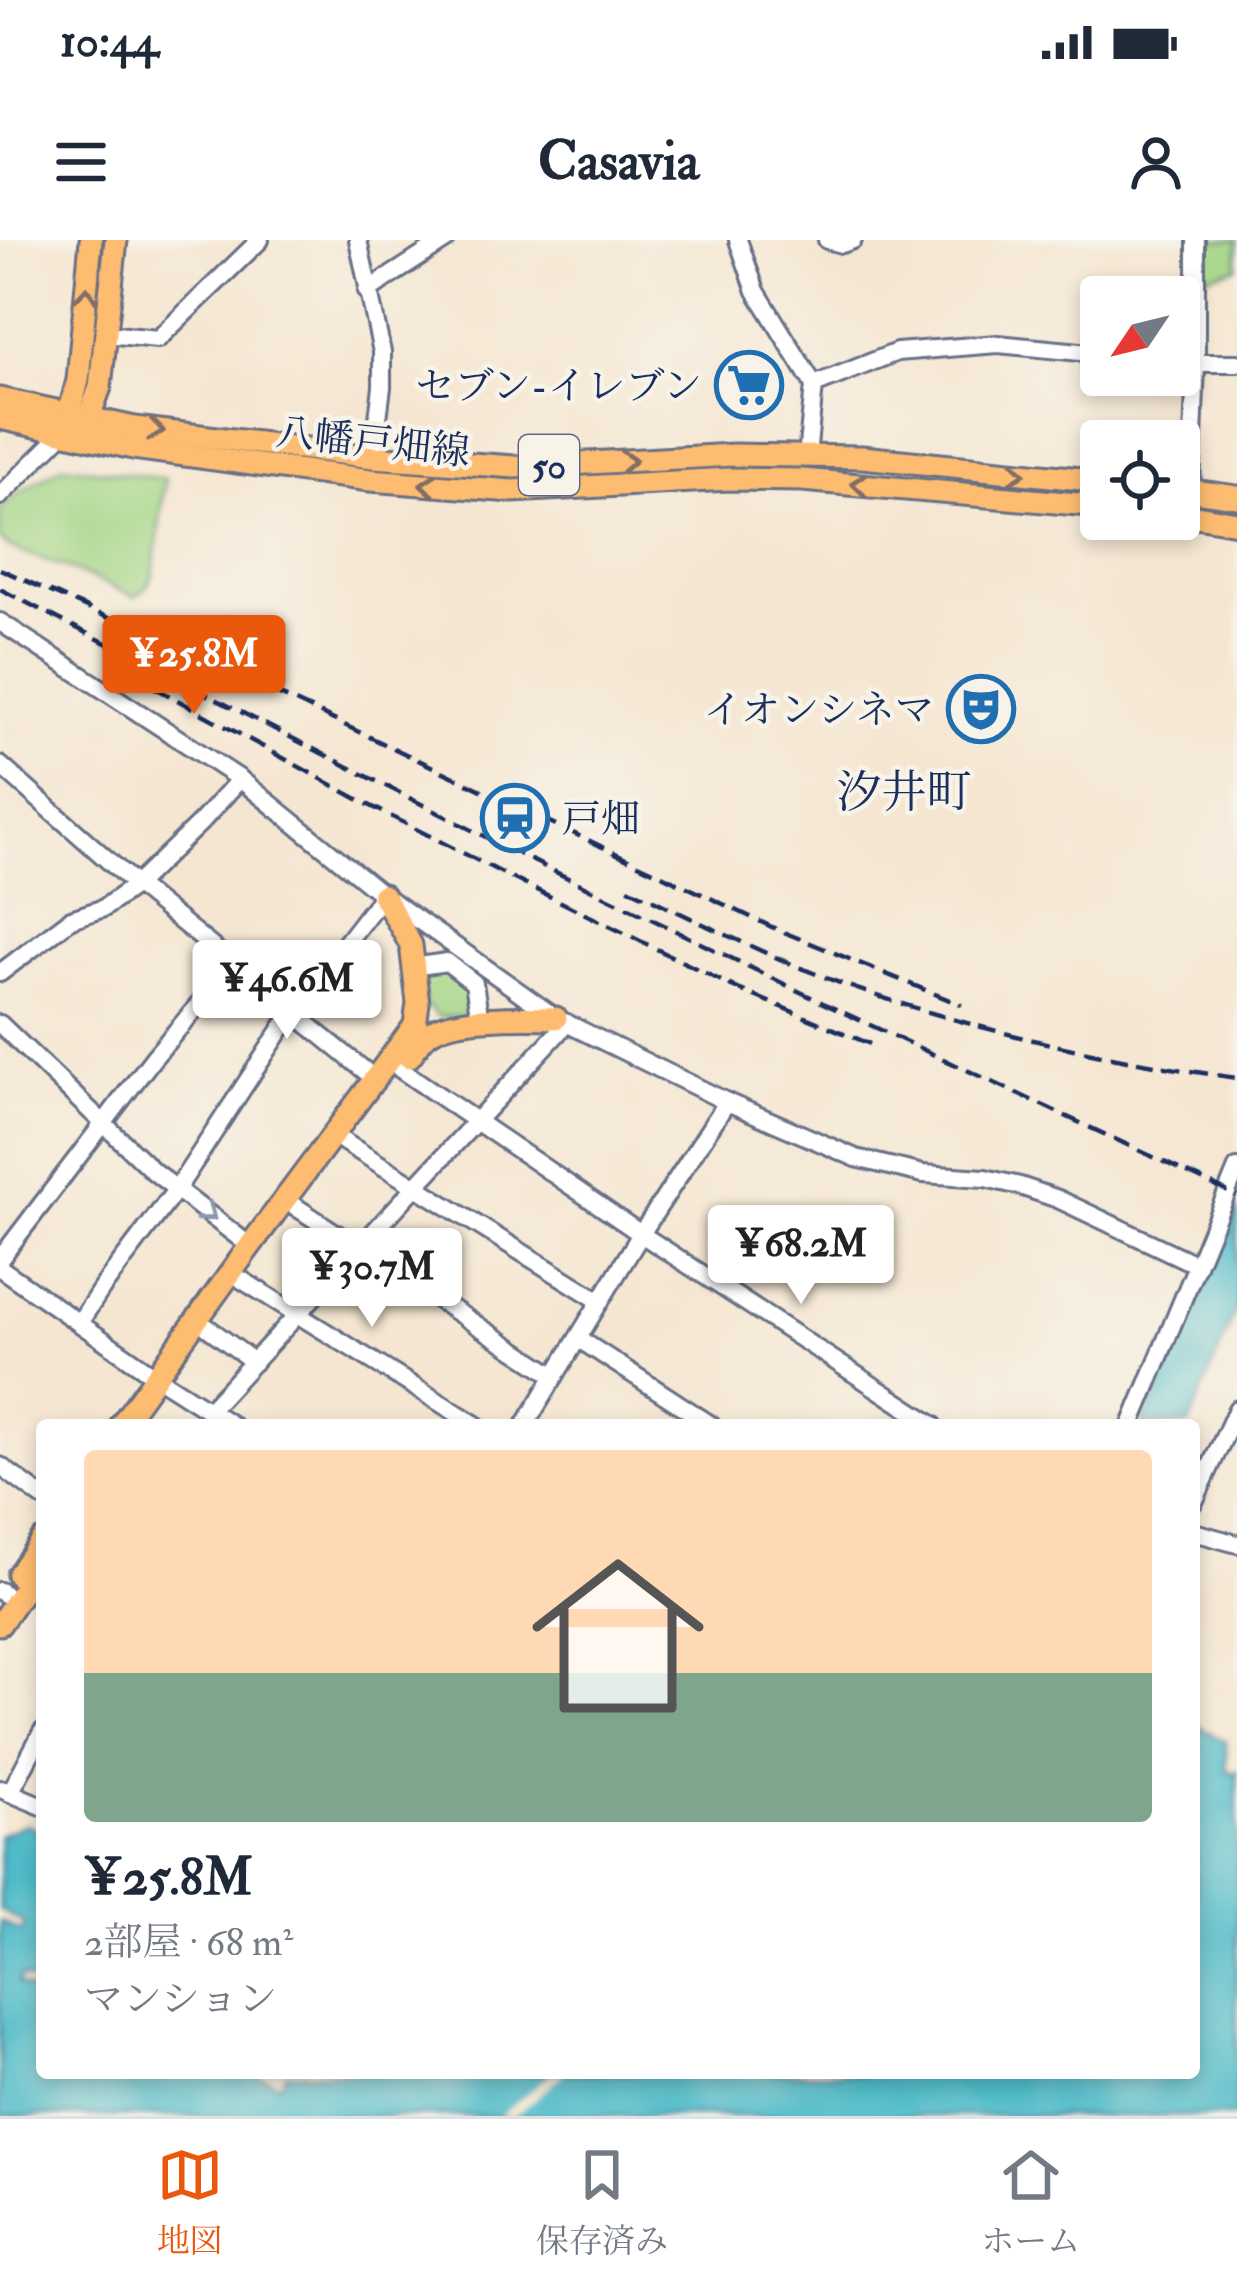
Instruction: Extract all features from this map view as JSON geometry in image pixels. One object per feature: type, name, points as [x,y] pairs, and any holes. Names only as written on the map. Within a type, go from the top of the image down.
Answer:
[{"type":"main road","points":[[74,421],[91,240]]},
{"type":"main road","points":[[74,421],[100,387],[116,240]]},
{"type":"main road","name":"八幡戸畑線","points":[[0,399],[74,421],[133,448],[346,477],[512,491],[729,479],[802,480],[1080,504]]},
{"type":"main road","name":"八幡戸畑線","points":[[0,418],[74,421],[373,458],[515,466],[733,455],[862,457],[1080,479]]},
{"type":"main road","points":[[1200,492],[1237,497]]},
{"type":"main road","points":[[1200,517],[1237,523]]},
{"type":"main road","points":[[141,1419],[161,1380],[250,1246],[415,1025],[418,1004],[411,944],[383,895]]},
{"type":"main road","points":[[418,1004],[429,1019],[444,1025]]},
{"type":"main road","points":[[127,1419],[207,1327],[425,1035],[444,1025],[519,1017],[561,1020]]},
{"type":"main road","points":[[1,1595],[36,1548]]},
{"type":"main road","points":[[0,1624],[36,1572]]},
{"type":"street","points":[[106,334],[158,338],[260,240]]},
{"type":"street","points":[[358,240],[382,352],[373,458]]},
{"type":"street","points":[[367,291],[446,240]]},
{"type":"street","points":[[738,240],[756,291],[814,386],[807,457]]},
{"type":"street","points":[[827,240],[842,244],[853,240]]},
{"type":"street","points":[[1193,276],[1196,240]]},
{"type":"street","points":[[814,386],[897,352],[998,344],[1080,352]]},
{"type":"street","points":[[1200,362],[1237,363]]},
{"type":"street","points":[[0,496],[74,421]]},
{"type":"street","points":[[0,622],[240,778],[383,895],[561,1020],[727,1102],[856,1158],[923,1174],[986,1178],[1058,1198],[1197,1264]]},
{"type":"street","points":[[0,765],[136,885],[376,1078]]},
{"type":"street","points":[[0,974],[71,920],[104,908],[136,885],[240,778]]},
{"type":"street","points":[[79,1323],[176,1190],[292,1013],[383,895]]},
{"type":"street","points":[[419,966],[447,962],[466,969],[474,982],[479,1014]]},
{"type":"street","points":[[0,1259],[154,1057],[233,965]]},
{"type":"street","points":[[198,1419],[477,1120],[561,1020]]},
{"type":"street","points":[[0,1024],[176,1190],[250,1246]]},
{"type":"street","points":[[400,1070],[924,1419]]},
{"type":"street","points":[[529,1419],[727,1102]]},
{"type":"street","points":[[344,1142],[600,1301]]},
{"type":"street","points":[[1133,1419],[1237,1168]]},
{"type":"street","points":[[296,1207],[555,1376]]},
{"type":"street","points":[[0,1268],[223,1419]]},
{"type":"street","points":[[242,1280],[466,1419]]},
{"type":"street","points":[[207,1327],[254,1362]]},
{"type":"street","points":[[579,1339],[702,1419]]},
{"type":"street","points":[[1200,1489],[1237,1408]]},
{"type":"street","points":[[0,1466],[36,1493]]},
{"type":"street","points":[[1200,1534],[1237,1544]]},
{"type":"street","points":[[36,1742],[5,1791],[36,1804]]},
{"type":"green space","points":[[1204,240],[1237,240],[1237,267],[1204,277]]},
{"type":"green space","points":[[64,465],[165,479],[153,576],[135,597],[0,540],[0,509]]},
{"type":"green space","points":[[442,969],[469,987],[473,1017],[438,1017],[425,1004],[419,974]]},
{"type":"water","points":[[1237,1207],[1237,1307],[1191,1419],[1145,1419]]},
{"type":"water","points":[[1200,1727],[1226,1742],[1226,1770],[1237,1771],[1237,2116],[0,2116],[0,1921],[21,1932],[25,1924],[0,1910],[0,1835],[26,1824],[36,1829],[36,1982],[21,1977],[18,1984],[36,1992],[36,2079],[267,2079],[280,2084],[283,2079],[1200,2079]]},
{"type":"pier","points":[[544,2079],[558,2079],[514,2116],[500,2116]]},
{"type":"railway","points":[[0,569],[302,705],[776,929],[962,1005]]},
{"type":"railway","points":[[0,589],[531,860],[823,1003],[1237,1196]]},
{"type":"railway","points":[[130,674],[508,876],[738,989],[875,1046]]},
{"type":"railway","points":[[628,888],[796,966],[948,1018],[1043,1042],[1237,1078]]},
{"type":"place","name":"セブン-イレブン","points":[[749,385]]},
{"type":"place","name":"イオンシネマ","points":[[981,709]]},
{"type":"place","name":"戸畑","points":[[515,818]]},
{"type":"district","name":"汐井町","points":[[904,791]]}]
